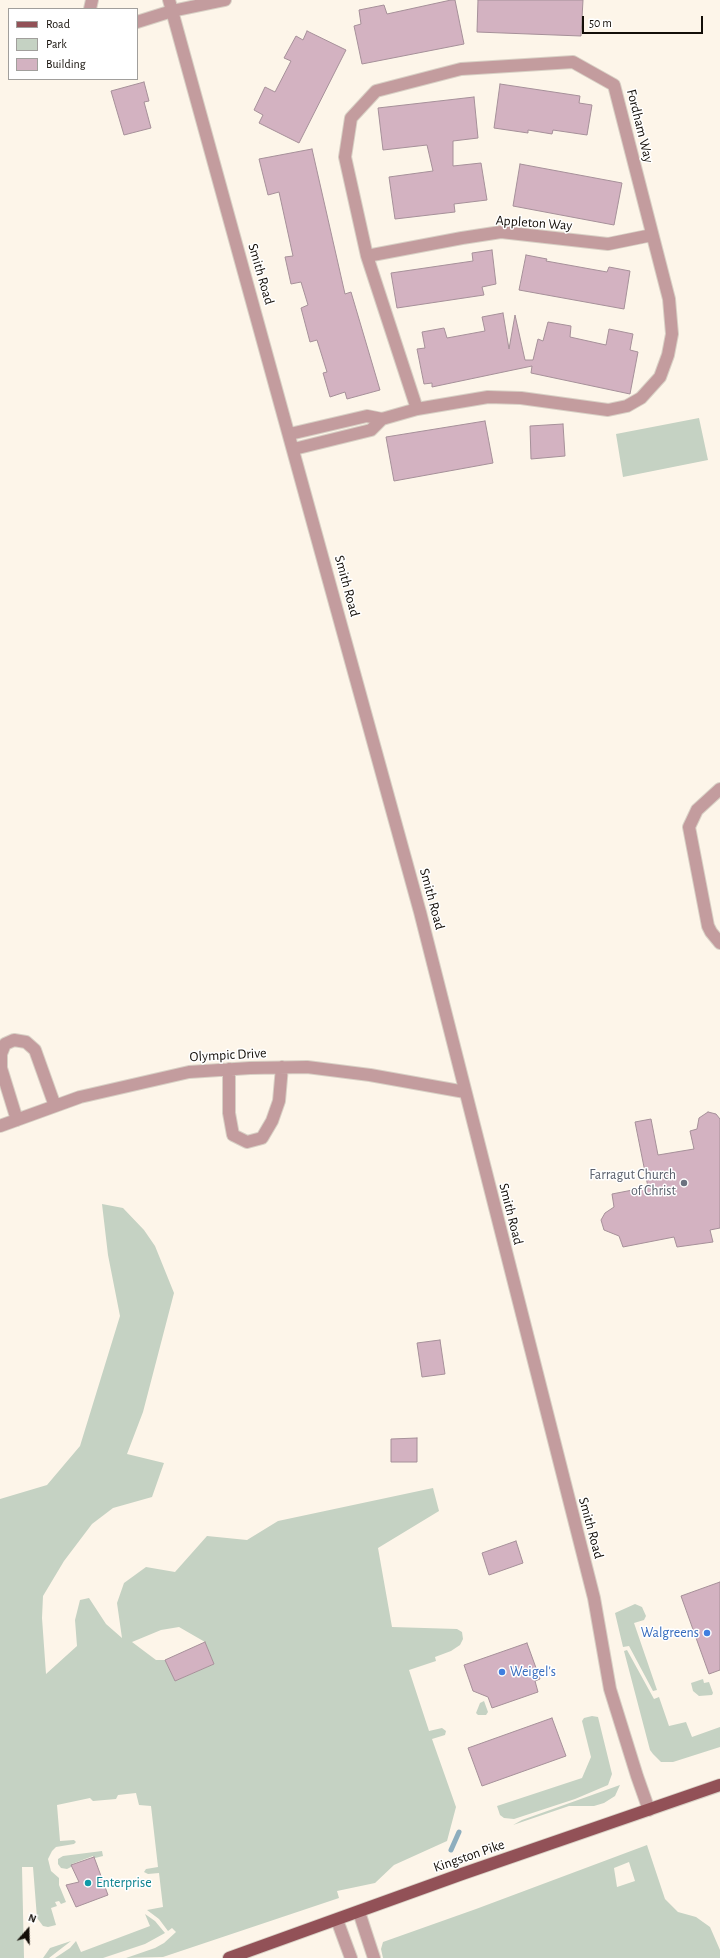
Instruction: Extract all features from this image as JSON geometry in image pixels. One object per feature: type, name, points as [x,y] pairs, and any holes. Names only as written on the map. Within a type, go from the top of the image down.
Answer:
[{"type":"main road","name":"Kingston Pike","points":[[229,1958],[462,1874],[720,1785]]},
{"type":"street","points":[[138,22],[171,6],[225,0]]},
{"type":"street","name":"Smith Road","points":[[171,6],[290,434],[418,904],[594,1598],[610,1689],[636,1776],[650,1810]]},
{"type":"street","name":"Fordham Way","points":[[294,449],[371,430],[382,419],[417,408],[488,397],[521,398],[608,410],[627,406],[641,398],[660,376],[668,355],[672,334],[669,299],[614,85],[573,62],[461,69],[376,91],[351,118],[344,157],[367,256],[417,408]]},
{"type":"street","name":"Appleton Way","points":[[367,256],[501,232],[608,244],[652,235]]},
{"type":"street","name":"Fordham Way","points":[[290,434],[367,416],[382,419]]},
{"type":"street","points":[[335,423],[338,438]]},
{"type":"street","points":[[720,789],[697,810],[689,827],[708,926],[720,943]]},
{"type":"street","points":[[17,1120],[1,1068],[1,1054],[6,1044],[14,1040],[26,1042],[35,1050],[54,1106]]},
{"type":"street","points":[[230,1069],[229,1113],[233,1135],[247,1142],[262,1138],[272,1121],[279,1101],[282,1067]]},
{"type":"street","name":"Olympic Drive","points":[[0,1126],[80,1097],[189,1072],[230,1069],[307,1067],[370,1075],[465,1092]]},
{"type":"street","points":[[359,1912],[374,1958]]},
{"type":"street","points":[[337,1920],[351,1958]]},
{"type":"green space","points":[[699,418],[708,460],[623,477],[616,434]]},
{"type":"green space","points":[[102,1204],[123,1208],[144,1230],[155,1246],[174,1293],[143,1412],[127,1454],[164,1463],[152,1497],[113,1508],[92,1524],[64,1561],[43,1596],[42,1618],[46,1674],[77,1646],[75,1620],[80,1600],[89,1598],[106,1624],[122,1638],[117,1603],[124,1583],[146,1567],[175,1572],[207,1536],[247,1540],[278,1521],[433,1488],[439,1511],[378,1548],[392,1627],[457,1629],[462,1632],[463,1639],[460,1645],[451,1651],[435,1657],[436,1661],[409,1670],[429,1731],[442,1728],[446,1731],[445,1735],[432,1739],[456,1807],[447,1841],[394,1865],[375,1883],[337,1891],[339,1898],[163,1957],[126,1958],[155,1948],[164,1943],[176,1932],[172,1928],[168,1931],[159,1919],[147,1910],[163,1907],[159,1873],[148,1874],[144,1872],[146,1869],[158,1867],[151,1806],[139,1805],[136,1793],[118,1795],[116,1799],[93,1801],[90,1798],[57,1805],[60,1841],[74,1840],[76,1842],[74,1844],[56,1847],[48,1859],[51,1871],[59,1878],[59,1885],[66,1902],[61,1904],[59,1901],[55,1902],[57,1906],[51,1908],[56,1925],[48,1927],[43,1926],[37,1918],[33,1867],[22,1867],[24,1958],[0,1958],[0,1499],[47,1485],[80,1446],[120,1316],[108,1255]],"holes":[[[179,1627],[205,1642],[214,1664],[175,1681],[165,1660],[156,1660],[132,1642],[161,1630]]]},
{"type":"green space","points":[[635,1604],[642,1607],[646,1616],[644,1620],[634,1623],[657,1690],[653,1691],[629,1646],[623,1647],[615,1613]]},
{"type":"green space","points":[[627,1650],[654,1699],[659,1697],[669,1726],[686,1722],[692,1737],[720,1727],[720,1747],[673,1762],[661,1762],[653,1754],[650,1750],[624,1651]]},
{"type":"green space","points":[[703,1679],[704,1683],[709,1682],[713,1693],[712,1695],[699,1696],[693,1691],[691,1683]]},
{"type":"green space","points":[[484,1701],[488,1712],[486,1715],[478,1715],[476,1713],[480,1703]]},
{"type":"green space","points":[[592,1716],[598,1717],[612,1774],[608,1785],[575,1799],[514,1819],[504,1818],[500,1815],[497,1806],[582,1778],[591,1757],[582,1721],[584,1718]]},
{"type":"green space","points":[[620,1785],[615,1796],[604,1803],[594,1806],[569,1806],[513,1825],[522,1820]]},
{"type":"green space","points":[[647,1845],[665,1899],[678,1912],[696,1917],[710,1927],[720,1950],[720,1958],[383,1958],[381,1949],[383,1942]],"holes":[[[629,1862],[635,1881],[617,1887],[614,1868]]]},
{"type":"green space","points":[[102,1851],[103,1856],[95,1858],[93,1856],[72,1864],[73,1866],[67,1869],[61,1868],[58,1864],[58,1859],[63,1856]]},
{"type":"green space","points":[[145,1914],[155,1921],[165,1933],[145,1944],[103,1958],[55,1958],[70,1948],[76,1941],[81,1952],[150,1926]]},
{"type":"green space","points":[[71,1941],[49,1958],[43,1958],[50,1948]]},
{"type":"building","points":[[455,0],[464,44],[362,64],[354,26],[361,24],[359,10],[384,5],[387,14]]},
{"type":"building","points":[[478,0],[583,0],[581,36],[477,32]]},
{"type":"building","points":[[307,31],[346,50],[299,143],[259,123],[263,115],[254,110],[265,87],[275,92],[291,61],[284,58],[296,36],[303,40]]},
{"type":"building","points":[[144,82],[149,101],[144,102],[151,128],[124,135],[111,91]]},
{"type":"building","points":[[500,84],[580,96],[579,103],[592,105],[587,135],[553,130],[552,134],[528,130],[528,133],[494,128]]},
{"type":"building","points":[[474,97],[478,138],[453,141],[453,166],[481,163],[487,200],[454,204],[455,212],[395,219],[389,177],[433,171],[427,145],[383,150],[378,108]]},
{"type":"building","points":[[312,149],[345,294],[351,292],[380,390],[347,399],[345,392],[330,397],[323,373],[327,372],[317,340],[310,342],[301,308],[308,305],[301,282],[291,284],[285,257],[293,256],[279,192],[268,195],[259,159]]},
{"type":"building","points":[[520,164],[622,183],[614,225],[513,206]]},
{"type":"building","points":[[492,250],[496,284],[482,287],[484,295],[397,308],[391,273],[473,261],[472,253]]},
{"type":"building","points":[[526,255],[547,259],[546,261],[607,272],[609,267],[630,271],[624,309],[519,290]]},
{"type":"building","points":[[503,313],[509,349],[515,315],[525,360],[533,360],[538,339],[543,341],[548,322],[571,326],[570,337],[606,345],[609,329],[633,334],[630,350],[638,352],[630,394],[531,373],[532,366],[432,387],[432,383],[424,384],[417,349],[425,348],[422,332],[444,328],[447,338],[485,331],[482,317]]},
{"type":"building","points":[[485,421],[493,463],[394,481],[386,437]]},
{"type":"building","points":[[563,424],[565,456],[531,459],[530,426]]},
{"type":"building","name":"Farragut Church of Christ","points":[[708,1112],[716,1114],[720,1119],[720,1228],[710,1230],[713,1242],[677,1247],[674,1237],[623,1247],[619,1236],[604,1230],[601,1220],[605,1213],[614,1207],[612,1194],[648,1187],[635,1122],[651,1119],[658,1155],[694,1149],[690,1131],[697,1129],[699,1118]]},
{"type":"building","points":[[440,1340],[445,1374],[422,1377],[417,1343]]},
{"type":"building","points":[[417,1438],[417,1462],[391,1462],[391,1439]]},
{"type":"building","points":[[516,1541],[523,1563],[489,1575],[482,1553]]},
{"type":"building","name":"Walgreens","points":[[720,1582],[720,1670],[709,1674],[681,1596]]},
{"type":"building","points":[[205,1642],[214,1664],[175,1681],[165,1660]]},
{"type":"building","name":"Weigel's","points":[[527,1643],[540,1679],[535,1681],[538,1692],[492,1708],[488,1697],[473,1691],[464,1665]]},
{"type":"building","name":"Weigel's","points":[[552,1718],[566,1756],[482,1786],[468,1748]]},
{"type":"building","name":"Enterprise","points":[[94,1857],[108,1895],[76,1907],[66,1885],[79,1882],[71,1865]]},
{"type":"waterway","points":[[451,1850],[459,1832]]},
{"type":"place","name":"Farragut Church of Christ","points":[[684,1183]]},
{"type":"place","name":"Walgreens","points":[[707,1633]]},
{"type":"place","name":"Weigel's","points":[[502,1672]]},
{"type":"place","name":"Enterprise","points":[[88,1883]]}]
